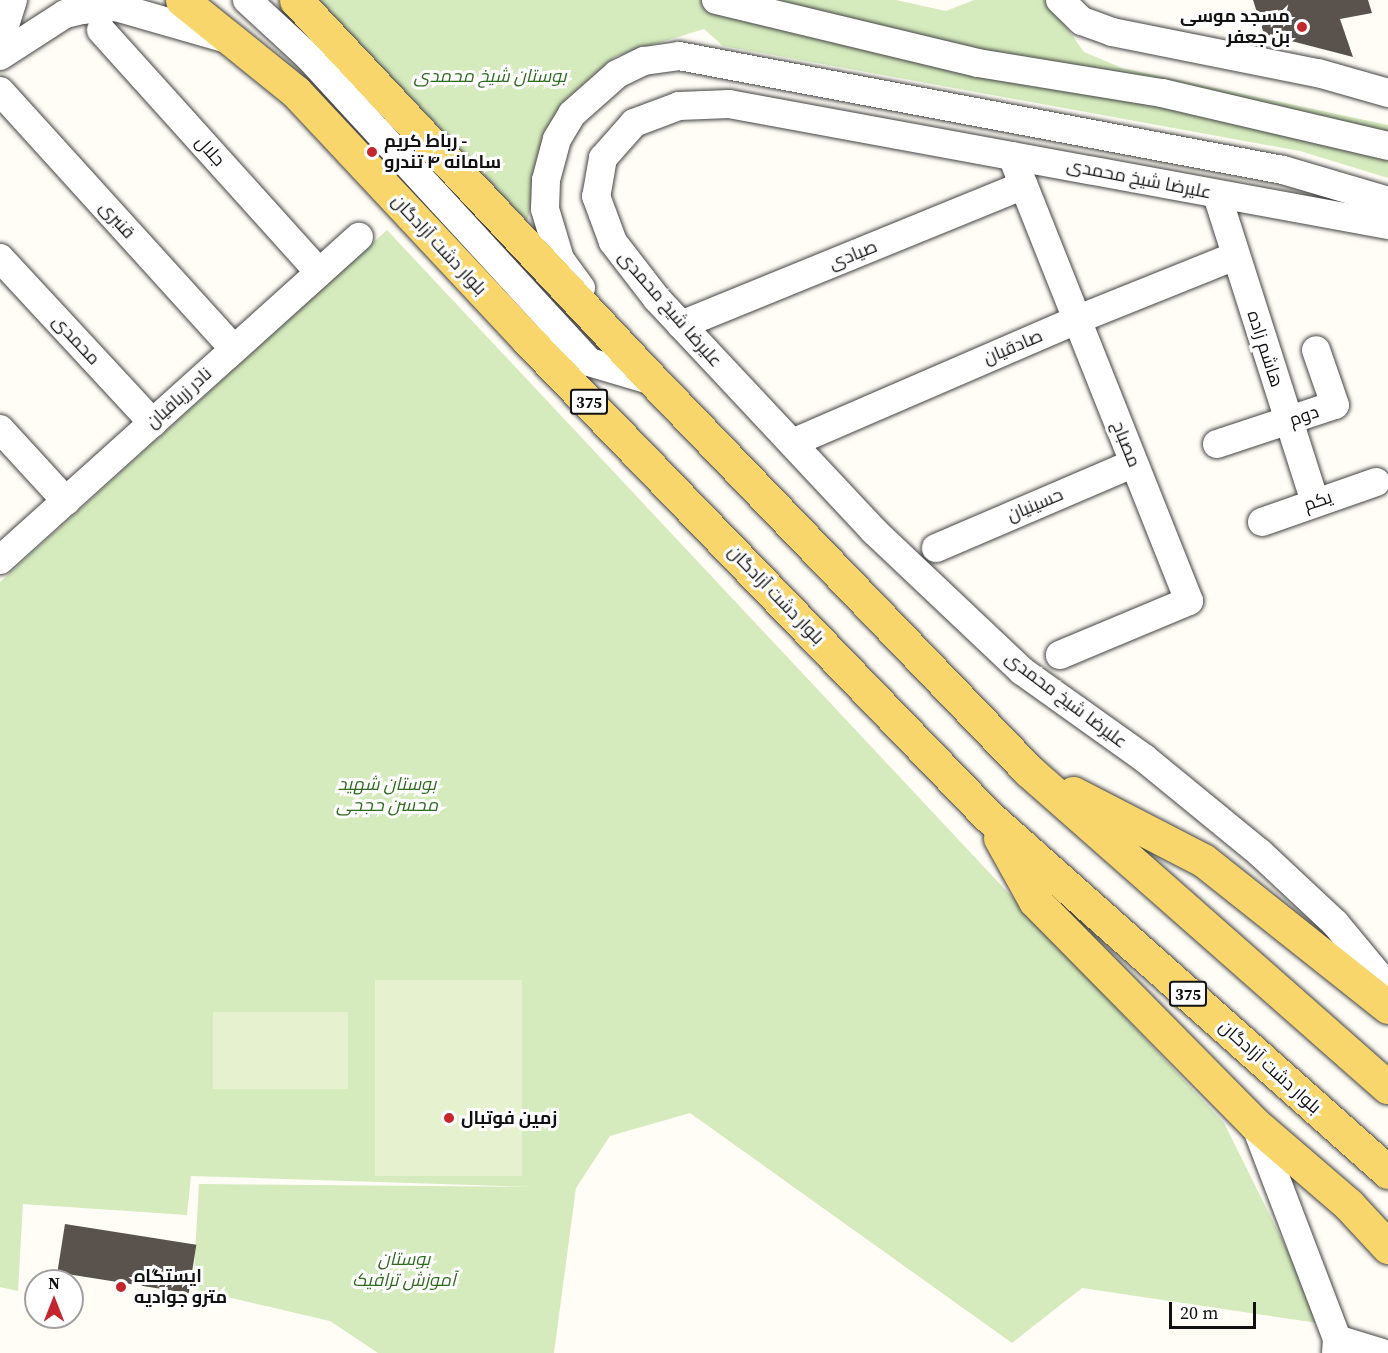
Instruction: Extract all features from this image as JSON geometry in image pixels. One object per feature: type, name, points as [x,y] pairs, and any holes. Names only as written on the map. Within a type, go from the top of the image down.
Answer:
[{"type":"main road","name":"بلوار دشت آزادگان","points":[[182,0],[296,92],[528,340],[987,815],[1388,1172]]},
{"type":"main road","points":[[297,0],[647,375],[1029,771],[1388,1087]]},
{"type":"main road","points":[[1029,771],[1203,860],[1388,1007]]},
{"type":"main road","points":[[987,815],[1035,901],[1255,1124],[1348,1204],[1388,1248]]},
{"type":"street","points":[[0,41],[14,0]]},
{"type":"street","points":[[247,0],[308,56],[589,362],[647,375]]},
{"type":"street","points":[[716,0],[978,63],[1162,93],[1388,146]]},
{"type":"street","points":[[1060,0],[1082,21],[1112,32],[1318,74],[1388,93]]},
{"type":"street","points":[[0,56],[65,14],[93,9],[116,8],[233,40]]},
{"type":"street","name":"جلال","points":[[101,30],[319,272]]},
{"type":"street","name":"علیرضا شیخ محمدی","points":[[647,375],[560,259],[545,209],[546,180],[552,154],[572,114],[617,74],[644,62],[679,56],[1283,170],[1388,201]]},
{"type":"street","name":"قنبری","points":[[0,91],[234,349]]},
{"type":"street","name":"علیرضا شیخ محمدی","points":[[1388,225],[729,104],[679,106],[634,123],[603,158],[596,196],[612,242],[681,325],[874,531],[1022,671],[1144,758],[1259,852],[1335,922],[1388,987]]},
{"type":"street","name":"مصباح","points":[[1012,156],[1189,601],[1060,656]]},
{"type":"street","name":"صیادی","points":[[681,325],[1024,185]]},
{"type":"street","name":"هاشم زاده","points":[[1217,195],[1315,502]]},
{"type":"street","name":"نادر زربافیان","points":[[0,560],[359,237]]},
{"type":"street","name":"صادقیان","points":[[792,443],[1076,320],[1235,256]]},
{"type":"street","name":"محمدی","points":[[0,258],[153,423]]},
{"type":"street","name":"دوم","points":[[1217,444],[1335,405],[1316,350]]},
{"type":"street","points":[[0,429],[66,501]]},
{"type":"street","name":"حسینیان","points":[[936,548],[1134,463]]},
{"type":"street","name":"یکم","points":[[1262,522],[1376,482]]},
{"type":"street","points":[[1255,1124],[1336,1346],[1382,1353]]},
{"type":"green space","name":"بوستان شیخ محمدی","points":[[308,0],[896,0],[946,11],[974,0],[1047,0],[1084,52],[1122,68],[1388,125],[1388,178],[1300,151],[723,46],[704,29],[616,56],[566,99],[544,135],[527,222]]},
{"type":"green space","name":"بوستان شهید محسن حججی","points":[[387,230],[1224,1123],[1324,1324],[1082,1288],[1012,1343],[690,1113],[610,1136],[576,1188],[554,1353],[378,1353],[330,1321],[193,1289],[199,1184],[533,1187],[191,1176],[187,1215],[23,1204],[18,1291],[0,1287],[0,582]]},
{"type":"green space","name":"زمین فوتبال","points":[[375,980],[522,980],[522,1176],[375,1176]]},
{"type":"green space","points":[[213,1012],[348,1012],[348,1089],[213,1089]]},
{"type":"building","name":"مسجد موسی بن جعفر","points":[[1253,0],[1368,0],[1372,13],[1340,19],[1353,57],[1264,34]]},
{"type":"building","points":[[65,1224],[196,1245],[189,1293],[84,1277],[84,1269],[58,1269]]},
{"type":"place","name":"مسجد موسی بن جعفر","points":[[1302,27]]},
{"type":"place","name":"رباط کریم - سامانه ۴ تندرو","points":[[372,152]]},
{"type":"place","name":"زمین فوتبال","points":[[449,1118]]},
{"type":"place","name":"ایستگاه مترو جوادیه","points":[[121,1287]]},
{"type":"park label","name":"بوستان آموزش ترافیک","points":[[404,1270]]}]
